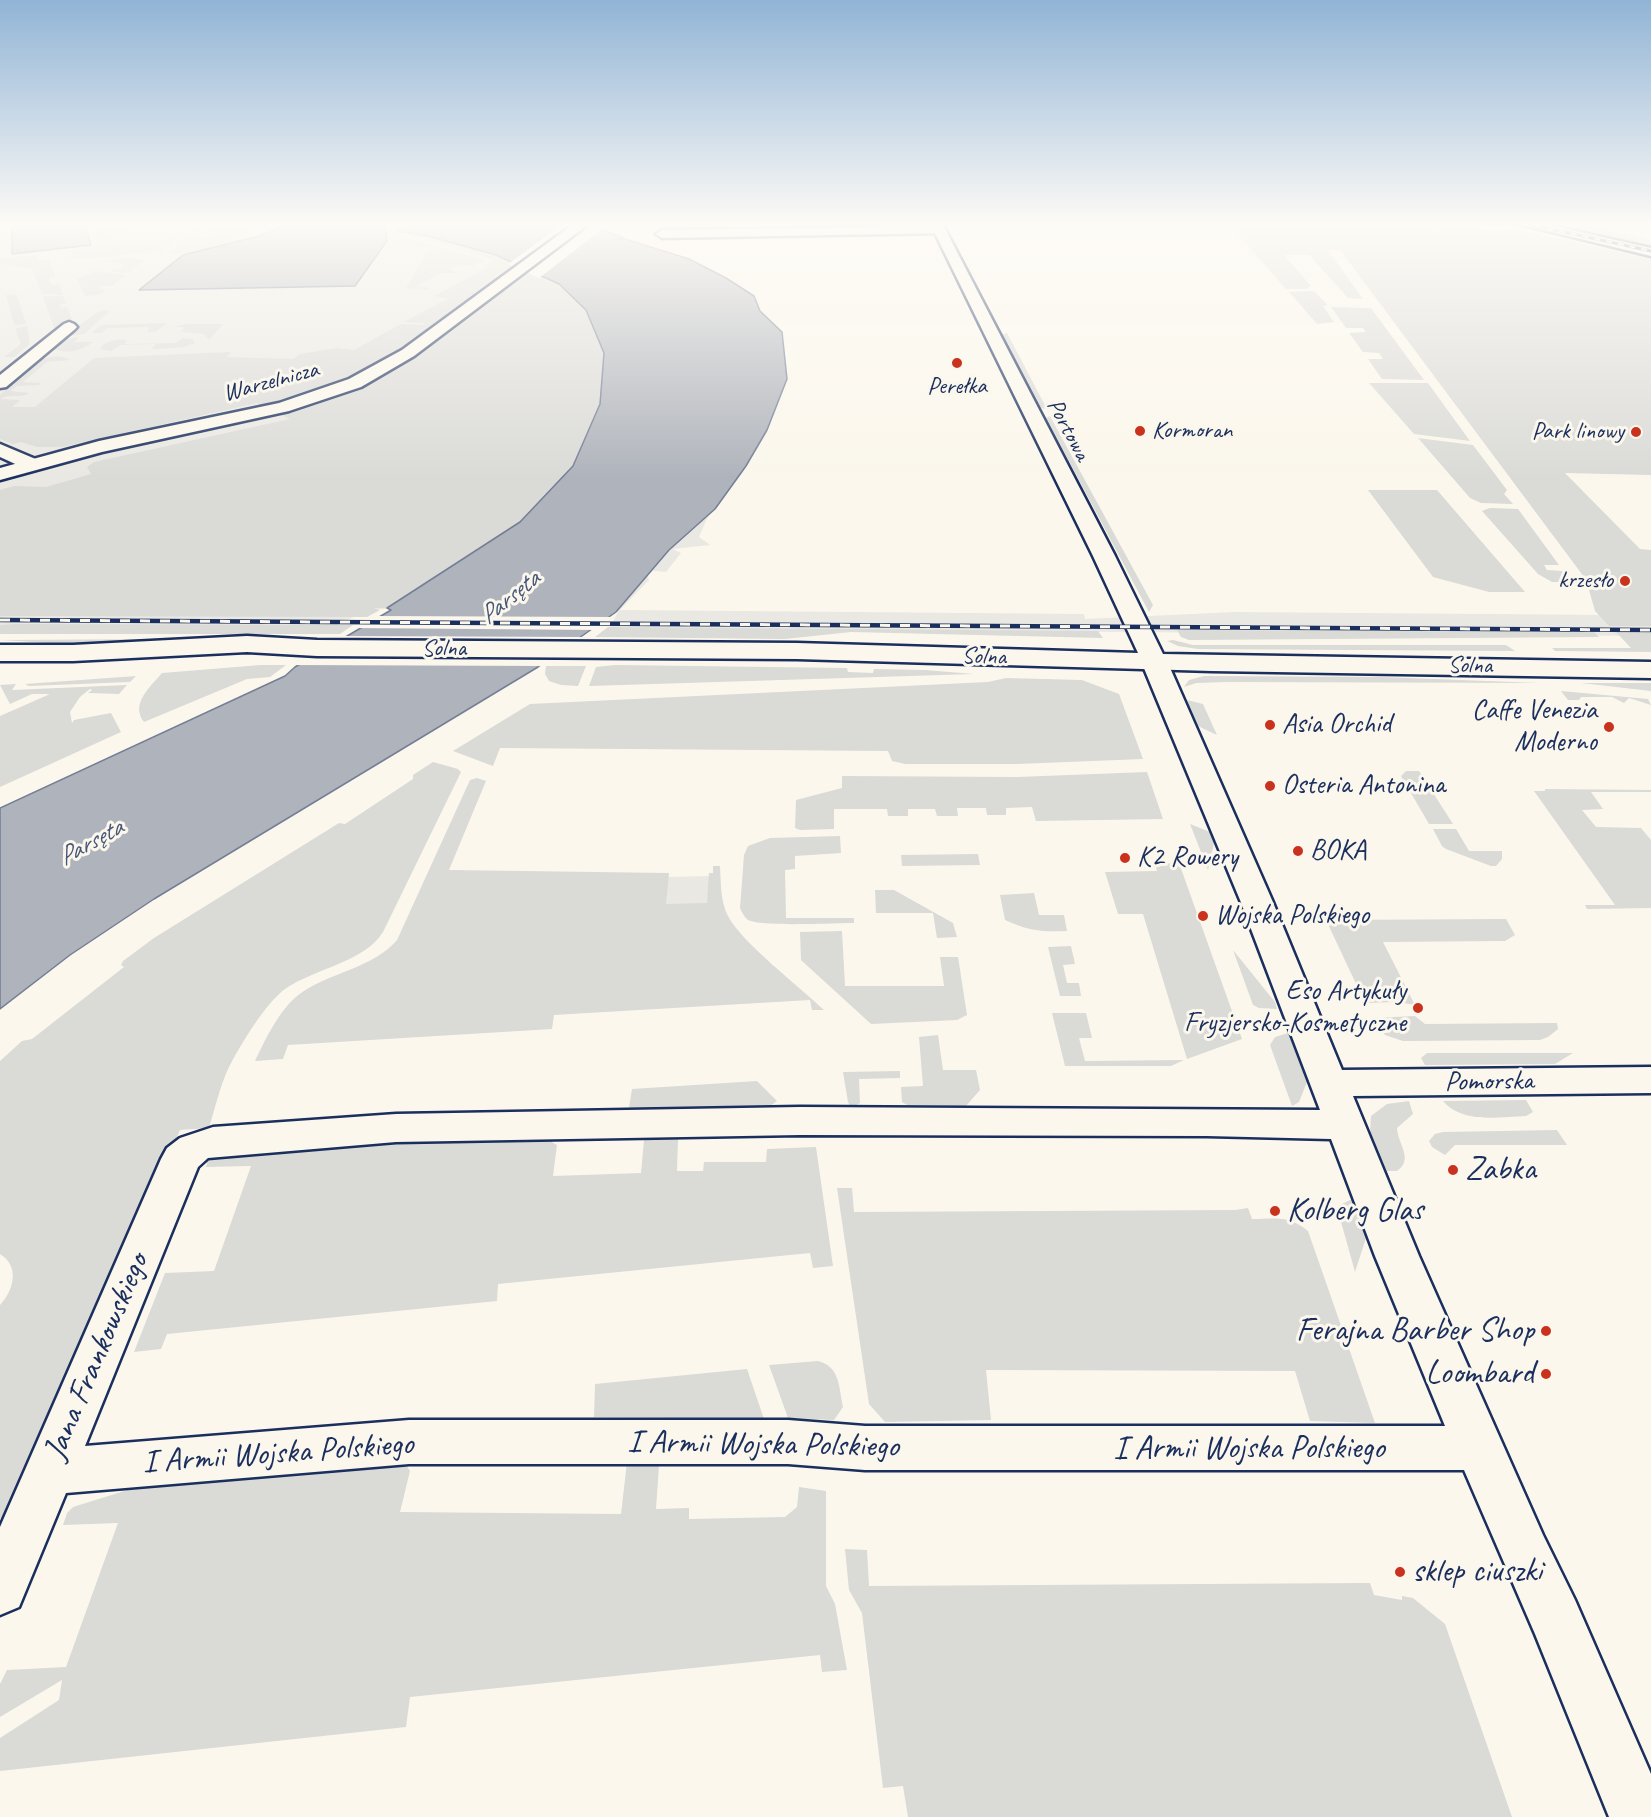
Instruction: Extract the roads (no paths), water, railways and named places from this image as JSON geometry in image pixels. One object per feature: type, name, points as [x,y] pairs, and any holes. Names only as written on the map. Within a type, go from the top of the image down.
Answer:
[{"type":"street","name":"Warzelnicza","points":[[0,474],[107,445],[271,410],[342,388],[388,366],[468,308]]},
{"type":"street","name":"Portowa","points":[[978,308],[1104,556],[1154,661]]},
{"type":"street","points":[[0,383],[69,327]]},
{"type":"street","points":[[0,450],[31,464]]},
{"type":"street","name":"Solna","points":[[0,653],[119,651],[247,644],[316,648],[797,651],[1154,661],[1651,670]]},
{"type":"street","name":"Solna","points":[[0,673],[104,667],[316,648]]},
{"type":"street","points":[[1154,661],[1256,900],[1345,1125],[1479,1448],[1556,1619],[1639,1817]]},
{"type":"street","name":"Pomorska","points":[[1328,1083],[1651,1080]]},
{"type":"street","name":"Jana Frankowskiego","points":[[0,1589],[181,1159],[194,1148],[213,1142],[396,1128],[800,1121],[1207,1122],[1345,1125]]},
{"type":"street","name":"I Armii Wojska Polskiego","points":[[48,1472],[409,1442],[788,1442],[865,1448],[1479,1448]]},
{"type":"water","name":"Parsęta","points":[[584,308],[759,308],[782,332],[787,379],[767,430],[746,466],[715,509],[669,550],[616,612],[538,667],[154,899],[70,955],[0,1009],[0,808],[285,676],[295,667],[391,610],[387,608],[520,522],[573,466],[600,404],[604,353]]},
{"type":"railway","points":[[0,620],[1651,630]]},
{"type":"place","name":"Perełka","points":[[957,363]]},
{"type":"place","name":"Kormoran","points":[[1140,431]]},
{"type":"place","name":"Park linowy","points":[[1636,432]]},
{"type":"place","name":"krzesło","points":[[1625,581]]},
{"type":"place","name":"Asia Orchid","points":[[1270,725]]},
{"type":"place","name":"Caffe Venezia Moderno","points":[[1609,727]]},
{"type":"place","name":"Osteria Antonina","points":[[1270,786]]},
{"type":"place","name":"BOKA","points":[[1298,851]]},
{"type":"place","name":"K2 Rowery","points":[[1125,858]]},
{"type":"place","name":"Wojska Polskiego","points":[[1203,916]]},
{"type":"place","name":"Eso Artykuły Fryzjersko-Kosmetyczne","points":[[1418,1008]]},
{"type":"place","name":"Zabka","points":[[1453,1170]]},
{"type":"place","name":"Kolberg Glas","points":[[1275,1211]]},
{"type":"place","name":"Ferajna Barber Shop","points":[[1546,1331]]},
{"type":"place","name":"Loombard","points":[[1546,1374]]},
{"type":"place","name":"sklep ciuszki","points":[[1400,1572]]}]
